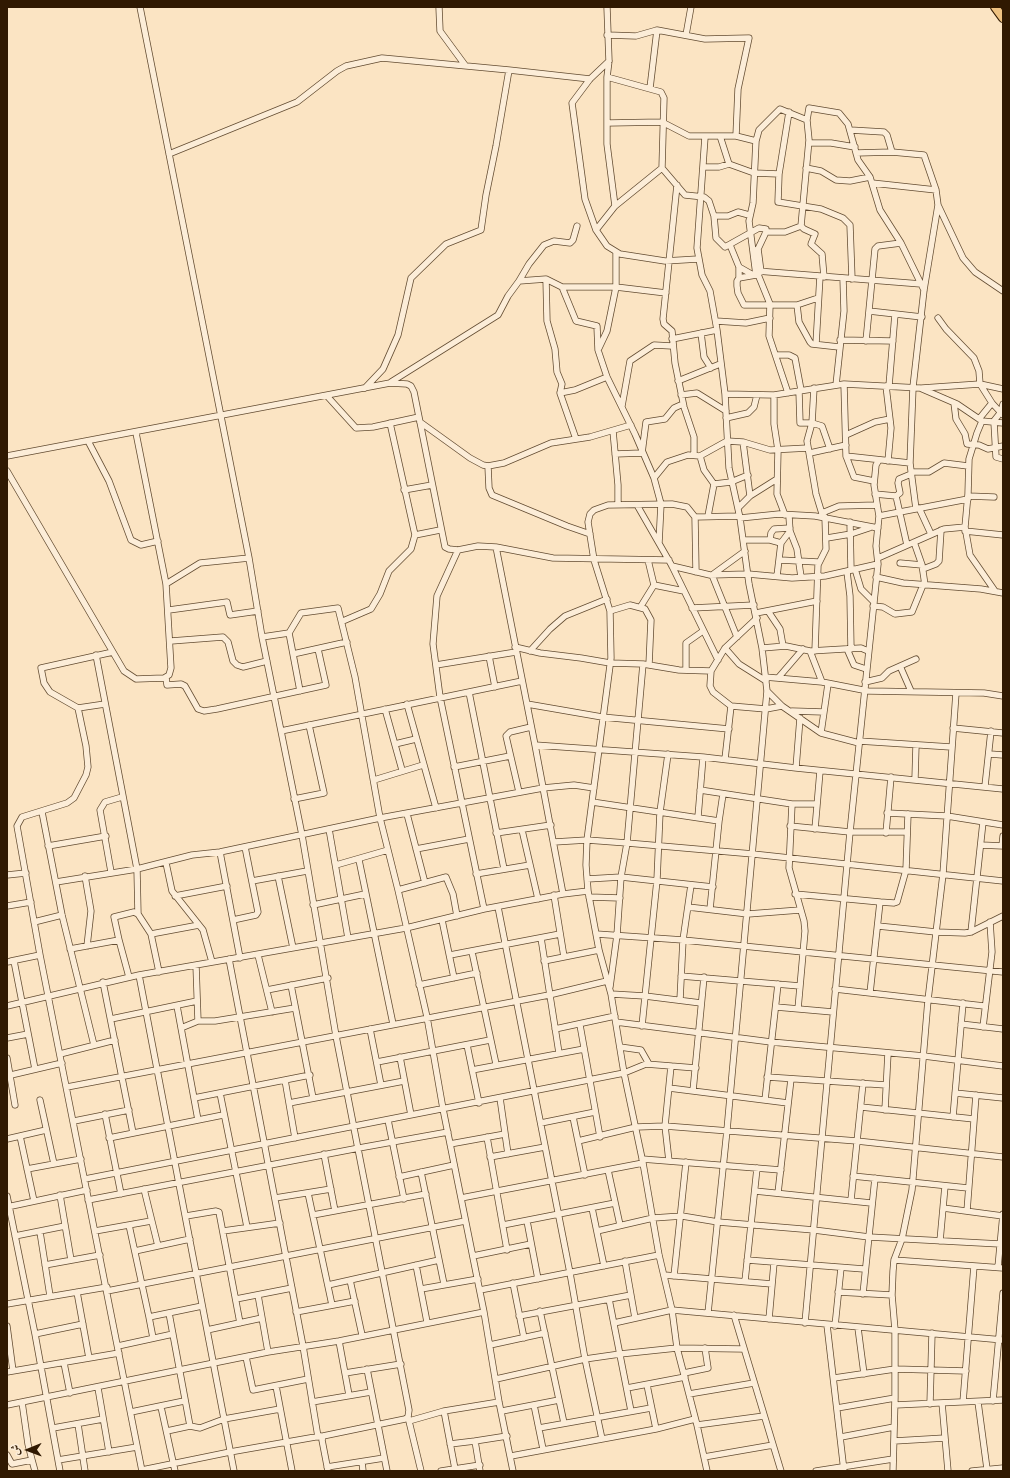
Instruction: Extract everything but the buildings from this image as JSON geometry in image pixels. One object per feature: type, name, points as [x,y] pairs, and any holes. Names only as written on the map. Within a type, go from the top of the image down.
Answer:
[{"type":"highway","points":[[995,7],[1002,16]]},
{"type":"street","points":[[140,7],[249,558],[262,637],[302,834],[313,905],[328,978],[336,1036],[410,1410],[408,1419],[421,1471]]},
{"type":"street","points":[[439,7],[440,31],[465,65]]},
{"type":"street","points":[[608,7],[608,161],[615,206]]},
{"type":"street","points":[[686,35],[691,7]]},
{"type":"street","points":[[607,35],[636,36],[657,30],[705,39],[749,38],[738,89],[736,136]]},
{"type":"street","points":[[650,88],[657,30]]},
{"type":"street","points":[[169,154],[297,102],[337,70],[346,66],[382,58],[537,72],[590,80]]},
{"type":"street","points":[[609,61],[590,80],[572,103],[586,199],[596,230],[607,246],[616,253],[669,261],[698,259]]},
{"type":"street","points":[[364,388],[383,369],[398,335],[411,278],[446,244],[482,230],[486,196],[509,70]]},
{"type":"street","points":[[607,77],[661,92],[663,95],[662,168],[687,196],[701,197],[709,201],[714,216],[716,238],[725,247],[758,228],[764,228],[766,232],[785,232],[801,226]]},
{"type":"street","points":[[801,226],[809,144],[807,120],[809,108],[837,112],[842,114],[850,130],[856,153],[861,166],[870,177],[880,210],[901,243],[923,287]]},
{"type":"street","points":[[788,393],[769,336],[770,304],[757,273],[756,250],[749,233],[749,215],[753,203],[756,141],[760,130],[778,110],[781,109],[807,120]]},
{"type":"street","points":[[789,112],[779,174],[778,202],[820,209],[843,218],[850,226],[852,279]]},
{"type":"street","points":[[608,123],[662,122],[686,135],[705,137],[736,136],[756,141]]},
{"type":"street","points":[[850,130],[884,132],[887,135],[892,152]]},
{"type":"street","points":[[720,136],[729,164]]},
{"type":"street","points":[[705,137],[697,236],[698,259],[702,275],[710,291],[718,330],[720,364],[725,394],[727,441],[731,482],[740,517],[748,574],[762,648],[767,691],[757,798],[754,854],[735,1038],[728,1130],[708,1313]]},
{"type":"street","points":[[809,144],[831,143],[855,147]]},
{"type":"street","points":[[856,153],[892,152],[924,155],[936,190],[938,205],[963,258],[975,272],[1003,291]]},
{"type":"street","points":[[703,167],[719,167],[729,164],[754,173],[779,174]]},
{"type":"street","points":[[596,230],[615,206],[662,168]]},
{"type":"street","points":[[806,168],[821,171],[836,180],[855,180],[870,177]]},
{"type":"street","points":[[872,183],[936,190]]},
{"type":"street","points":[[676,185],[663,319],[666,326],[671,329],[672,346],[678,381],[683,404],[694,437],[697,455],[704,470],[714,484],[708,516]]},
{"type":"street","points":[[931,534],[918,508],[910,463],[913,387],[922,317],[923,287],[938,205]]},
{"type":"street","points":[[714,216],[728,216],[738,212],[749,215]]},
{"type":"street","points":[[390,383],[498,315],[508,296],[529,264],[544,245],[554,242],[570,243],[574,240],[577,226]]},
{"type":"street","points":[[801,226],[815,234],[811,244],[822,254],[822,277],[818,298],[816,344]]},
{"type":"street","points":[[756,250],[766,232]]},
{"type":"street","points":[[866,341],[877,247],[901,243]]},
{"type":"street","points":[[730,245],[740,267],[739,278],[736,283],[738,293],[744,305],[797,305],[818,298]]},
{"type":"street","points":[[598,350],[607,331],[616,287],[616,253]]},
{"type":"street","points":[[740,267],[757,273],[843,278],[923,287]]},
{"type":"street","points":[[739,278],[757,273]]},
{"type":"street","points":[[836,385],[844,311],[843,278]]},
{"type":"street","points":[[519,281],[546,279],[562,287],[616,287],[666,293]]},
{"type":"street","points":[[546,279],[547,321],[555,349],[557,372],[562,384],[560,393],[576,439]]},
{"type":"street","points":[[562,287],[576,321],[597,326],[598,350],[607,377],[631,425],[654,478],[661,504],[659,543]]},
{"type":"street","points":[[797,305],[799,322],[810,342],[816,344],[893,341]]},
{"type":"street","points":[[869,311],[922,317]]},
{"type":"street","points":[[888,461],[890,419],[887,386],[895,314]]},
{"type":"street","points":[[716,321],[746,323],[770,318]]},
{"type":"street","points":[[938,318],[946,329],[974,358],[979,372],[980,384],[992,403],[1002,413]]},
{"type":"street","points":[[672,339],[718,330]]},
{"type":"street","points":[[701,333],[704,357],[711,368]]},
{"type":"street","points":[[622,407],[630,361],[654,345],[672,346]]},
{"type":"street","points":[[776,355],[789,355],[795,358],[800,391],[799,422],[802,424],[812,423],[822,426],[830,448]]},
{"type":"street","points":[[678,381],[720,364]]},
{"type":"street","points":[[560,393],[575,390],[607,377]]},
{"type":"street","points":[[7,456],[136,433],[390,383],[411,386],[414,392],[440,530],[445,547],[458,550],[478,546],[496,547],[553,558],[594,560],[669,560]]},
{"type":"street","points":[[725,394],[774,395],[844,384],[920,388],[980,384],[1003,389]]},
{"type":"street","points":[[844,384],[846,456],[854,477],[874,481]]},
{"type":"street","points":[[814,388],[812,423],[806,437],[816,494],[823,516],[827,538],[826,549],[818,562],[817,601],[812,651],[825,683],[824,712],[821,733]]},
{"type":"street","points":[[920,388],[954,403],[981,420],[1003,423]]},
{"type":"street","points":[[681,395],[697,393],[726,411]]},
{"type":"street","points":[[726,418],[748,414],[754,407],[757,395]]},
{"type":"street","points":[[774,395],[774,424],[778,450],[778,497],[787,515],[797,549],[800,561],[801,577]]},
{"type":"street","points":[[327,396],[356,428],[419,420],[483,466],[504,463],[551,443],[613,431],[631,425]]},
{"type":"street","points":[[954,403],[956,419],[965,434],[967,444],[979,445],[988,449],[1003,446]]},
{"type":"street","points":[[992,403],[981,420],[968,466],[968,497],[965,529],[967,545],[974,563],[995,591]]},
{"type":"street","points":[[642,453],[646,422],[665,419],[674,408],[683,404]]},
{"type":"street","points":[[1003,404],[1002,413],[994,422],[996,457],[1003,459]]},
{"type":"street","points":[[846,435],[875,422],[890,419]]},
{"type":"street","points":[[343,621],[371,609],[380,594],[389,571],[411,549],[415,536],[390,423]]},
{"type":"street","points":[[613,431],[618,485],[618,505]]},
{"type":"street","points":[[136,433],[166,584],[171,641],[171,671],[166,678],[167,685],[184,684],[194,705],[202,711],[275,697],[326,685],[318,649]]},
{"type":"street","points":[[88,441],[109,481],[131,540],[140,545],[158,541]]},
{"type":"street","points":[[654,478],[666,462],[697,455],[727,441],[743,442],[770,450],[809,450],[846,445]]},
{"type":"street","points":[[743,442],[750,496]]},
{"type":"street","points":[[615,454],[642,453]]},
{"type":"street","points":[[846,456],[876,461],[910,463]]},
{"type":"street","points":[[805,1323],[826,1081],[878,561],[876,546],[879,516],[874,481],[876,461]]},
{"type":"street","points":[[896,496],[900,492],[898,483],[899,480],[911,474],[928,472],[944,463],[968,466]]},
{"type":"street","points":[[488,466],[490,493],[492,495],[590,534]]},
{"type":"street","points":[[7,471],[124,671],[133,678],[144,680],[166,678]]},
{"type":"street","points":[[714,484],[731,482],[748,476]]},
{"type":"street","points":[[738,508],[750,496],[777,480]]},
{"type":"street","points":[[404,490],[432,486]]},
{"type":"street","points":[[875,494],[896,496]]},
{"type":"street","points":[[896,496],[907,545]]},
{"type":"street","points":[[879,516],[968,497],[994,497]]},
{"type":"street","points":[[696,572],[695,517],[691,510],[684,505],[608,505],[594,510],[590,514],[588,522],[594,560],[610,611],[611,658],[602,717],[587,840],[588,891],[599,950],[615,1016],[624,1073],[643,1161],[659,1255],[672,1310],[677,1348],[707,1471]]},
{"type":"street","points":[[637,505],[669,560],[718,660]]},
{"type":"street","points":[[823,516],[839,506],[877,505]]},
{"type":"street","points":[[695,517],[787,515],[823,516],[871,528],[878,528]]},
{"type":"street","points":[[850,522],[851,571],[849,649],[854,665],[866,669]]},
{"type":"street","points":[[827,538],[851,534],[871,528]]},
{"type":"street","points":[[770,540],[771,533],[774,529],[790,529]]},
{"type":"street","points":[[777,576],[781,543],[790,529]]},
{"type":"street","points":[[672,566],[712,575],[748,574],[818,577],[851,571],[878,561],[907,545],[941,530],[965,529],[1003,535]]},
{"type":"street","points":[[415,536],[440,530]]},
{"type":"street","points":[[900,563],[922,567],[936,564],[939,561],[941,530]]},
{"type":"street","points":[[743,540],[770,540],[781,543]]},
{"type":"street","points":[[851,571],[873,604],[883,607],[895,614],[912,612],[924,585],[922,567],[914,542]]},
{"type":"street","points":[[496,547],[551,825],[563,894]]},
{"type":"street","points":[[458,550],[437,596],[433,644],[440,697],[484,909]]},
{"type":"street","points":[[712,575],[745,551]]},
{"type":"street","points":[[166,584],[200,563],[249,558]]},
{"type":"street","points":[[641,606],[654,585],[648,560]]},
{"type":"street","points":[[780,560],[818,562]]},
{"type":"street","points":[[712,575],[726,606],[737,637]]},
{"type":"street","points":[[876,577],[924,585],[995,591],[1003,594]]},
{"type":"street","points":[[654,585],[684,591]]},
{"type":"street","points":[[530,651],[550,629],[565,616],[607,599]]},
{"type":"street","points":[[782,706],[766,709],[731,706],[713,692],[710,686],[711,671],[725,648],[737,637],[756,615],[768,611],[817,601]]},
{"type":"street","points":[[169,610],[228,602],[230,615],[258,611]]},
{"type":"street","points":[[610,611],[630,605],[641,606],[645,609],[651,620],[634,752],[630,808],[621,877],[617,935],[610,991]]},
{"type":"street","points":[[692,608],[754,605]]},
{"type":"street","points":[[300,691],[289,633],[301,613],[337,607],[340,610],[343,621],[362,714],[380,818],[398,890],[434,1051],[443,1110],[478,1279],[499,1402],[514,1471]]},
{"type":"street","points":[[768,611],[780,629],[783,646]]},
{"type":"street","points":[[686,670],[686,643],[703,630]]},
{"type":"street","points":[[262,637],[289,633]]},
{"type":"street","points":[[171,641],[223,637],[228,642],[232,658],[237,665],[243,667],[267,661]]},
{"type":"street","points":[[293,654],[347,642]]},
{"type":"street","points":[[861,648],[869,644]]},
{"type":"street","points":[[762,648],[783,646],[812,651],[861,648],[868,650]]},
{"type":"street","points":[[725,648],[739,664],[766,679],[778,678],[825,683],[864,690],[1003,696]]},
{"type":"street","points":[[436,665],[489,656],[516,649],[610,663],[711,671]]},
{"type":"street","points":[[778,678],[803,650]]},
{"type":"street","points":[[104,704],[78,708],[50,692],[44,683],[41,668],[113,652]]},
{"type":"street","points":[[96,655],[104,704],[137,869],[138,914],[151,934],[159,972]]},
{"type":"street","points":[[489,656],[495,687]]},
{"type":"street","points":[[865,682],[882,678],[889,671],[916,659]]},
{"type":"street","points":[[900,666],[911,692]]},
{"type":"street","points":[[281,731],[522,681]]},
{"type":"street","points":[[767,691],[782,706],[792,711],[821,733],[859,742],[951,747]]},
{"type":"street","points":[[469,692],[504,869]]},
{"type":"street","points":[[893,1471],[895,1330],[892,1295],[894,1260],[902,1239],[912,1182],[928,1000],[943,874],[956,693]]},
{"type":"street","points":[[407,704],[436,808]]},
{"type":"street","points":[[526,704],[602,717],[729,729]]},
{"type":"street","points":[[724,759],[731,706]]},
{"type":"street","points":[[78,708],[87,755],[86,775],[74,798],[67,803],[22,817],[17,824],[40,955],[142,1471],[230,1452],[321,1437],[444,1411],[499,1402]]},
{"type":"street","points":[[385,709],[402,770]]},
{"type":"street","points":[[792,711],[824,712]]},
{"type":"street","points":[[796,768],[800,718]]},
{"type":"street","points":[[294,799],[324,793],[309,725]]},
{"type":"street","points":[[519,792],[510,756],[507,734],[531,727]]},
{"type":"street","points":[[953,728],[1003,733]]},
{"type":"street","points":[[985,786],[990,754],[991,731]]},
{"type":"street","points":[[395,744],[416,739]]},
{"type":"street","points":[[535,744],[598,750],[703,756],[820,771],[950,782],[1003,789]]},
{"type":"street","points":[[915,779],[916,745]]},
{"type":"street","points":[[642,1026],[657,880],[660,812],[668,754]]},
{"type":"street","points":[[990,754],[1003,755]]},
{"type":"street","points":[[454,767],[510,756]]},
{"type":"street","points":[[698,817],[703,756]]},
{"type":"street","points":[[374,780],[388,777],[402,770],[423,765]]},
{"type":"street","points":[[815,829],[820,771]]},
{"type":"street","points":[[886,832],[891,777]]},
{"type":"street","points":[[56,882],[85,876],[137,869],[192,856],[245,847],[380,818],[519,792],[561,785],[594,788]]},
{"type":"street","points":[[700,790],[792,804],[817,804]]},
{"type":"street","points":[[710,909],[717,852],[718,821],[723,794]]},
{"type":"street","points":[[111,872],[106,836],[100,813],[101,807],[108,800],[122,797]]},
{"type":"street","points":[[592,802],[718,821]]},
{"type":"street","points":[[792,804],[789,868],[805,931],[798,1009]]},
{"type":"street","points":[[42,812],[62,914],[94,1045]]},
{"type":"street","points":[[407,814],[424,883]]},
{"type":"street","points":[[888,814],[946,816],[1003,825]]},
{"type":"street","points":[[795,894],[894,904],[898,902],[906,870],[908,814]]},
{"type":"street","points":[[971,932],[981,845],[982,822]]},
{"type":"street","points":[[496,833],[551,825]]},
{"type":"street","points":[[790,826],[850,832],[907,832]]},
{"type":"street","points":[[329,829],[348,938]]},
{"type":"street","points":[[522,830],[538,898]]},
{"type":"street","points":[[48,846],[106,836]]},
{"type":"street","points":[[981,845],[1002,846],[1003,836]]},
{"type":"street","points":[[416,849],[469,839]]},
{"type":"street","points":[[554,842],[587,840],[754,854],[1003,881]]},
{"type":"street","points":[[233,920],[258,914],[245,847]]},
{"type":"street","points":[[336,865],[359,860],[388,850]]},
{"type":"street","points":[[220,852],[240,958]]},
{"type":"street","points":[[359,860],[393,1024]]},
{"type":"street","points":[[166,863],[169,885],[175,896],[199,925],[206,936],[212,962]]},
{"type":"street","points":[[476,874],[530,865]]},
{"type":"street","points":[[252,881],[308,871]]},
{"type":"street","points":[[7,875],[26,873]]},
{"type":"street","points":[[85,876],[91,911],[87,946]]},
{"type":"street","points":[[278,876],[293,948]]},
{"type":"street","points":[[398,890],[444,877],[448,878],[457,916]]},
{"type":"street","points":[[587,879],[621,877],[713,887]]},
{"type":"street","points":[[680,1000],[683,940],[691,885]]},
{"type":"street","points":[[175,896],[227,886]]},
{"type":"street","points":[[7,1006],[49,997],[103,982],[406,928],[498,906],[554,895],[588,891]]},
{"type":"street","points":[[313,905],[365,894]]},
{"type":"street","points":[[554,895],[564,957]]},
{"type":"street","points":[[590,897],[620,898]]},
{"type":"street","points":[[7,906],[31,902]]},
{"type":"street","points":[[870,993],[880,902]]},
{"type":"street","points":[[498,906],[576,1304],[585,1359],[602,1439]]},
{"type":"street","points":[[688,907],[748,914],[800,910]]},
{"type":"street","points":[[129,977],[114,917],[134,912],[138,914]]},
{"type":"street","points":[[34,922],[62,914]]},
{"type":"street","points":[[878,926],[936,932],[971,932],[1003,916]]},
{"type":"street","points":[[442,920],[454,978]]},
{"type":"street","points":[[983,1026],[984,1006],[992,952],[990,922]]},
{"type":"street","points":[[151,934],[199,925]]},
{"type":"street","points":[[450,955],[560,934]]},
{"type":"street","points":[[596,934],[683,940],[745,946],[803,954],[874,959],[1003,972]]},
{"type":"street","points":[[541,938],[559,1053]]},
{"type":"street","points":[[70,949],[119,940]]},
{"type":"street","points":[[544,961],[599,950]]},
{"type":"street","points":[[472,952],[496,1064]]},
{"type":"street","points":[[7,962],[40,955]]},
{"type":"street","points":[[258,955],[272,1012]]},
{"type":"street","points":[[229,959],[266,1143],[312,1402],[328,1469],[384,1458]]},
{"type":"street","points":[[7,962],[14,961],[35,1069]]},
{"type":"street","points":[[196,965],[198,1021]]},
{"type":"street","points":[[419,985],[477,973]]},
{"type":"street","points":[[139,975],[145,1013],[186,1216],[234,1471]]},
{"type":"street","points":[[681,976],[741,979],[800,986]]},
{"type":"street","points":[[693,1091],[704,977]]},
{"type":"street","points":[[267,990],[328,978]]},
{"type":"street","points":[[67,1087],[157,1069],[248,1054],[483,1006],[549,995],[607,981]]},
{"type":"street","points":[[103,982],[133,1133]]},
{"type":"street","points":[[765,1100],[778,984]]},
{"type":"street","points":[[291,985],[310,1075],[313,1098]]},
{"type":"street","points":[[835,989],[984,1006]]},
{"type":"street","points":[[610,991],[701,1003]]},
{"type":"street","points":[[111,1019],[197,1001]]},
{"type":"street","points":[[953,1117],[963,1003]]},
{"type":"street","points":[[177,1006],[198,1120]]},
{"type":"street","points":[[776,1007],[833,1012]]},
{"type":"street","points":[[181,1028],[198,1021],[215,1022],[295,1008]]},
{"type":"street","points":[[555,1029],[580,1025],[615,1016]]},
{"type":"street","points":[[616,1022],[735,1038],[924,1056],[1003,1066]]},
{"type":"street","points":[[961,1024],[1003,1029]]},
{"type":"street","points":[[580,1025],[600,1136]]},
{"type":"street","points":[[370,1029],[381,1085]]},
{"type":"street","points":[[7,1038],[28,1034]]},
{"type":"street","points":[[60,1054],[114,1040]]},
{"type":"street","points":[[376,1062],[490,1040]]},
{"type":"street","points":[[467,1045],[479,1103]]},
{"type":"street","points":[[620,1048],[641,1050],[649,1064]]},
{"type":"street","points":[[472,1070],[528,1058],[584,1049]]},
{"type":"street","points":[[885,1110],[888,1053]]},
{"type":"street","points":[[400,1057],[411,1115]]},
{"type":"street","points":[[7,1058],[15,1105]]},
{"type":"street","points":[[10,1075],[62,1063]]},
{"type":"street","points":[[85,1179],[479,1103],[624,1073],[642,1065],[649,1064],[696,1068]]},
{"type":"street","points":[[669,1161],[665,1126],[671,1066]]},
{"type":"street","points":[[194,1098],[310,1075]]},
{"type":"street","points":[[767,1077],[886,1085]]},
{"type":"street","points":[[778,1193],[791,1079]]},
{"type":"street","points":[[285,1080],[295,1138]]},
{"type":"street","points":[[289,1103],[404,1081]]},
{"type":"street","points":[[851,1200],[863,1083]]},
{"type":"street","points":[[668,1088],[788,1103]]},
{"type":"street","points":[[220,1093],[223,1115],[247,1227]]},
{"type":"street","points":[[955,1093],[1003,1098]]},
{"type":"street","points":[[966,1211],[976,1095]]},
{"type":"street","points":[[500,1098],[508,1154]]},
{"type":"street","points":[[40,1100],[54,1164]]},
{"type":"street","points":[[861,1108],[974,1118]]},
{"type":"street","points":[[74,1121],[129,1110]]},
{"type":"street","points":[[541,1123],[595,1112]]},
{"type":"street","points":[[105,1114],[121,1194]]},
{"type":"street","points":[[110,1138],[223,1115]]},
{"type":"street","points":[[573,1117],[585,1175]]},
{"type":"street","points":[[388,1120],[404,1199]]},
{"type":"street","points":[[578,1141],[636,1127],[665,1126],[857,1141],[1003,1157]]},
{"type":"street","points":[[7,1139],[46,1130]]},
{"type":"street","points":[[88,1200],[270,1166],[324,1154],[448,1132]]},
{"type":"street","points":[[450,1144],[505,1134]]},
{"type":"street","points":[[20,1136],[34,1201]]},
{"type":"street","points":[[487,1137],[495,1191],[507,1250]]},
{"type":"street","points":[[490,1157],[545,1147]]},
{"type":"street","points":[[324,1154],[335,1211]]},
{"type":"street","points":[[27,1169],[81,1160]]},
{"type":"street","points":[[461,1198],[585,1175],[643,1161],[686,1162],[781,1170]]},
{"type":"street","points":[[674,1276],[682,1216],[686,1162]]},
{"type":"street","points":[[399,1177],[454,1165]]},
{"type":"street","points":[[745,1281],[757,1168]]},
{"type":"street","points":[[608,1170],[620,1225]]},
{"type":"street","points":[[421,1172],[444,1284]]},
{"type":"street","points":[[853,1176],[968,1188]]},
{"type":"street","points":[[863,1294],[864,1269],[875,1178]]},
{"type":"street","points":[[940,1241],[945,1186]]},
{"type":"street","points":[[144,1189],[158,1246]]},
{"type":"street","points":[[275,1198],[331,1189]]},
{"type":"street","points":[[8,1207],[87,1190]]},
{"type":"street","points":[[754,1191],[816,1196],[871,1203]]},
{"type":"street","points":[[308,1193],[332,1305]]},
{"type":"street","points":[[313,1215],[426,1194]]},
{"type":"street","points":[[60,1195],[71,1260]]},
{"type":"street","points":[[7,1196],[8,1207],[16,1236],[27,1299],[36,1334],[60,1471]]},
{"type":"street","points":[[503,1225],[615,1203]]},
{"type":"street","points":[[592,1208],[604,1266]]},
{"type":"street","points":[[894,1260],[1000,1267],[1000,1244],[1003,1215],[943,1208]]},
{"type":"street","points":[[186,1216],[218,1211],[240,1323]]},
{"type":"street","points":[[597,1231],[653,1218],[682,1216],[718,1222],[814,1230],[869,1237],[1000,1244]]},
{"type":"street","points":[[95,1231],[151,1221]]},
{"type":"street","points":[[7,1304],[27,1299],[141,1284],[465,1221]]},
{"type":"street","points":[[527,1221],[538,1279]]},
{"type":"street","points":[[223,1231],[280,1223]]},
{"type":"street","points":[[129,1225],[153,1338]]},
{"type":"street","points":[[16,1236],[65,1226]]},
{"type":"street","points":[[40,1232],[50,1296]]},
{"type":"street","points":[[135,1251],[190,1240]]},
{"type":"street","points":[[473,1256],[531,1244]]},
{"type":"street","points":[[45,1265],[100,1255]]},
{"type":"street","points":[[480,1290],[659,1255]]},
{"type":"street","points":[[328,1285],[439,1260]]},
{"type":"street","points":[[747,1260],[864,1269]]},
{"type":"street","points":[[625,1261],[635,1318]]},
{"type":"street","points":[[769,1319],[774,1263]]},
{"type":"street","points":[[416,1265],[427,1322]]},
{"type":"street","points":[[963,1402],[974,1266]]},
{"type":"street","points":[[835,1326],[841,1268]]},
{"type":"street","points":[[664,1275],[772,1284]]},
{"type":"street","points":[[421,1289],[478,1279]]},
{"type":"street","points":[[350,1280],[362,1335]]},
{"type":"street","points":[[513,1283],[524,1338]]},
{"type":"street","points":[[236,1299],[292,1288]]},
{"type":"street","points":[[77,1292],[89,1358]]},
{"type":"street","points":[[838,1292],[892,1295]]},
{"type":"street","points":[[993,1401],[1001,1340],[1003,1294]]},
{"type":"street","points":[[258,1295],[268,1352]]},
{"type":"street","points":[[519,1316],[576,1304],[631,1295]]},
{"type":"street","points":[[609,1299],[631,1411]]},
{"type":"street","points":[[296,1312],[355,1300]]},
{"type":"street","points":[[149,1317],[202,1306]]},
{"type":"street","points":[[614,1323],[672,1310],[1001,1340]]},
{"type":"street","points":[[540,1311],[564,1423]]},
{"type":"street","points":[[7,1405],[70,1392],[98,1388],[268,1352],[339,1341],[427,1322],[484,1312]]},
{"type":"street","points":[[169,1313],[184,1401],[190,1426]]},
{"type":"street","points":[[734,1315],[782,1471]]},
{"type":"street","points":[[207,1330],[262,1318]]},
{"type":"street","points":[[36,1334],[83,1324]]},
{"type":"street","points":[[827,1325],[841,1438],[843,1469]]},
{"type":"street","points":[[7,1326],[13,1371]]},
{"type":"street","points":[[858,1328],[864,1374]]},
{"type":"street","points":[[490,1345],[545,1333]]},
{"type":"street","points":[[930,1404],[932,1333]]},
{"type":"street","points":[[118,1346],[173,1334]]},
{"type":"street","points":[[339,1341],[349,1396]]},
{"type":"street","points":[[496,1379],[585,1359],[620,1354],[677,1348],[744,1349]]},
{"type":"street","points":[[627,1388],[647,1385],[708,1368],[706,1348]]},
{"type":"street","points":[[7,1372],[119,1353]]},
{"type":"street","points":[[246,1357],[253,1390],[308,1379]]},
{"type":"street","points":[[64,1363],[70,1392]]},
{"type":"street","points":[[345,1373],[401,1364]]},
{"type":"street","points":[[367,1369],[387,1471]]},
{"type":"street","points":[[834,1378],[895,1369],[966,1371]]},
{"type":"street","points":[[689,1394],[754,1383]]},
{"type":"street","points":[[647,1385],[656,1428]]},
{"type":"street","points":[[276,1386],[292,1471]]},
{"type":"street","points":[[98,1388],[109,1452]]},
{"type":"street","points":[[312,1402],[371,1392]]},
{"type":"street","points":[[837,1408],[895,1398]]},
{"type":"street","points":[[502,1411],[559,1400]]},
{"type":"street","points":[[895,1405],[1003,1400]]},
{"type":"street","points":[[131,1412],[161,1407],[184,1401]]},
{"type":"street","points":[[22,1402],[28,1444],[35,1471]]},
{"type":"street","points":[[978,1402],[986,1469]]},
{"type":"street","points":[[942,1403],[948,1471]]},
{"type":"street","points":[[534,1405],[543,1450]]},
{"type":"street","points":[[161,1407],[175,1471]]},
{"type":"street","points":[[539,1428],[651,1408]]},
{"type":"street","points":[[167,1431],[190,1426],[200,1428],[224,1419],[280,1409]]},
{"type":"street","points":[[444,1411],[455,1469]]},
{"type":"street","points":[[510,1456],[656,1428],[696,1422],[764,1416]]},
{"type":"street","points":[[53,1428],[103,1419]]},
{"type":"street","points":[[78,1424],[85,1471]]},
{"type":"street","points":[[841,1438],[894,1427]]},
{"type":"street","points":[[450,1444],[507,1436]]},
{"type":"street","points":[[894,1441],[945,1438]]},
{"type":"street","points":[[441,1471],[480,1468],[475,1441]]},
{"type":"street","points":[[704,1457],[774,1445]]},
{"type":"street","points":[[58,1460],[137,1447]]},
{"type":"street","points":[[7,1455],[12,1464],[32,1460]]},
{"type":"street","points":[[816,1471],[843,1469],[893,1459]]},
{"type":"street","points":[[362,1462],[363,1471]]},
{"type":"street","points":[[972,1471],[1003,1468]]}]
